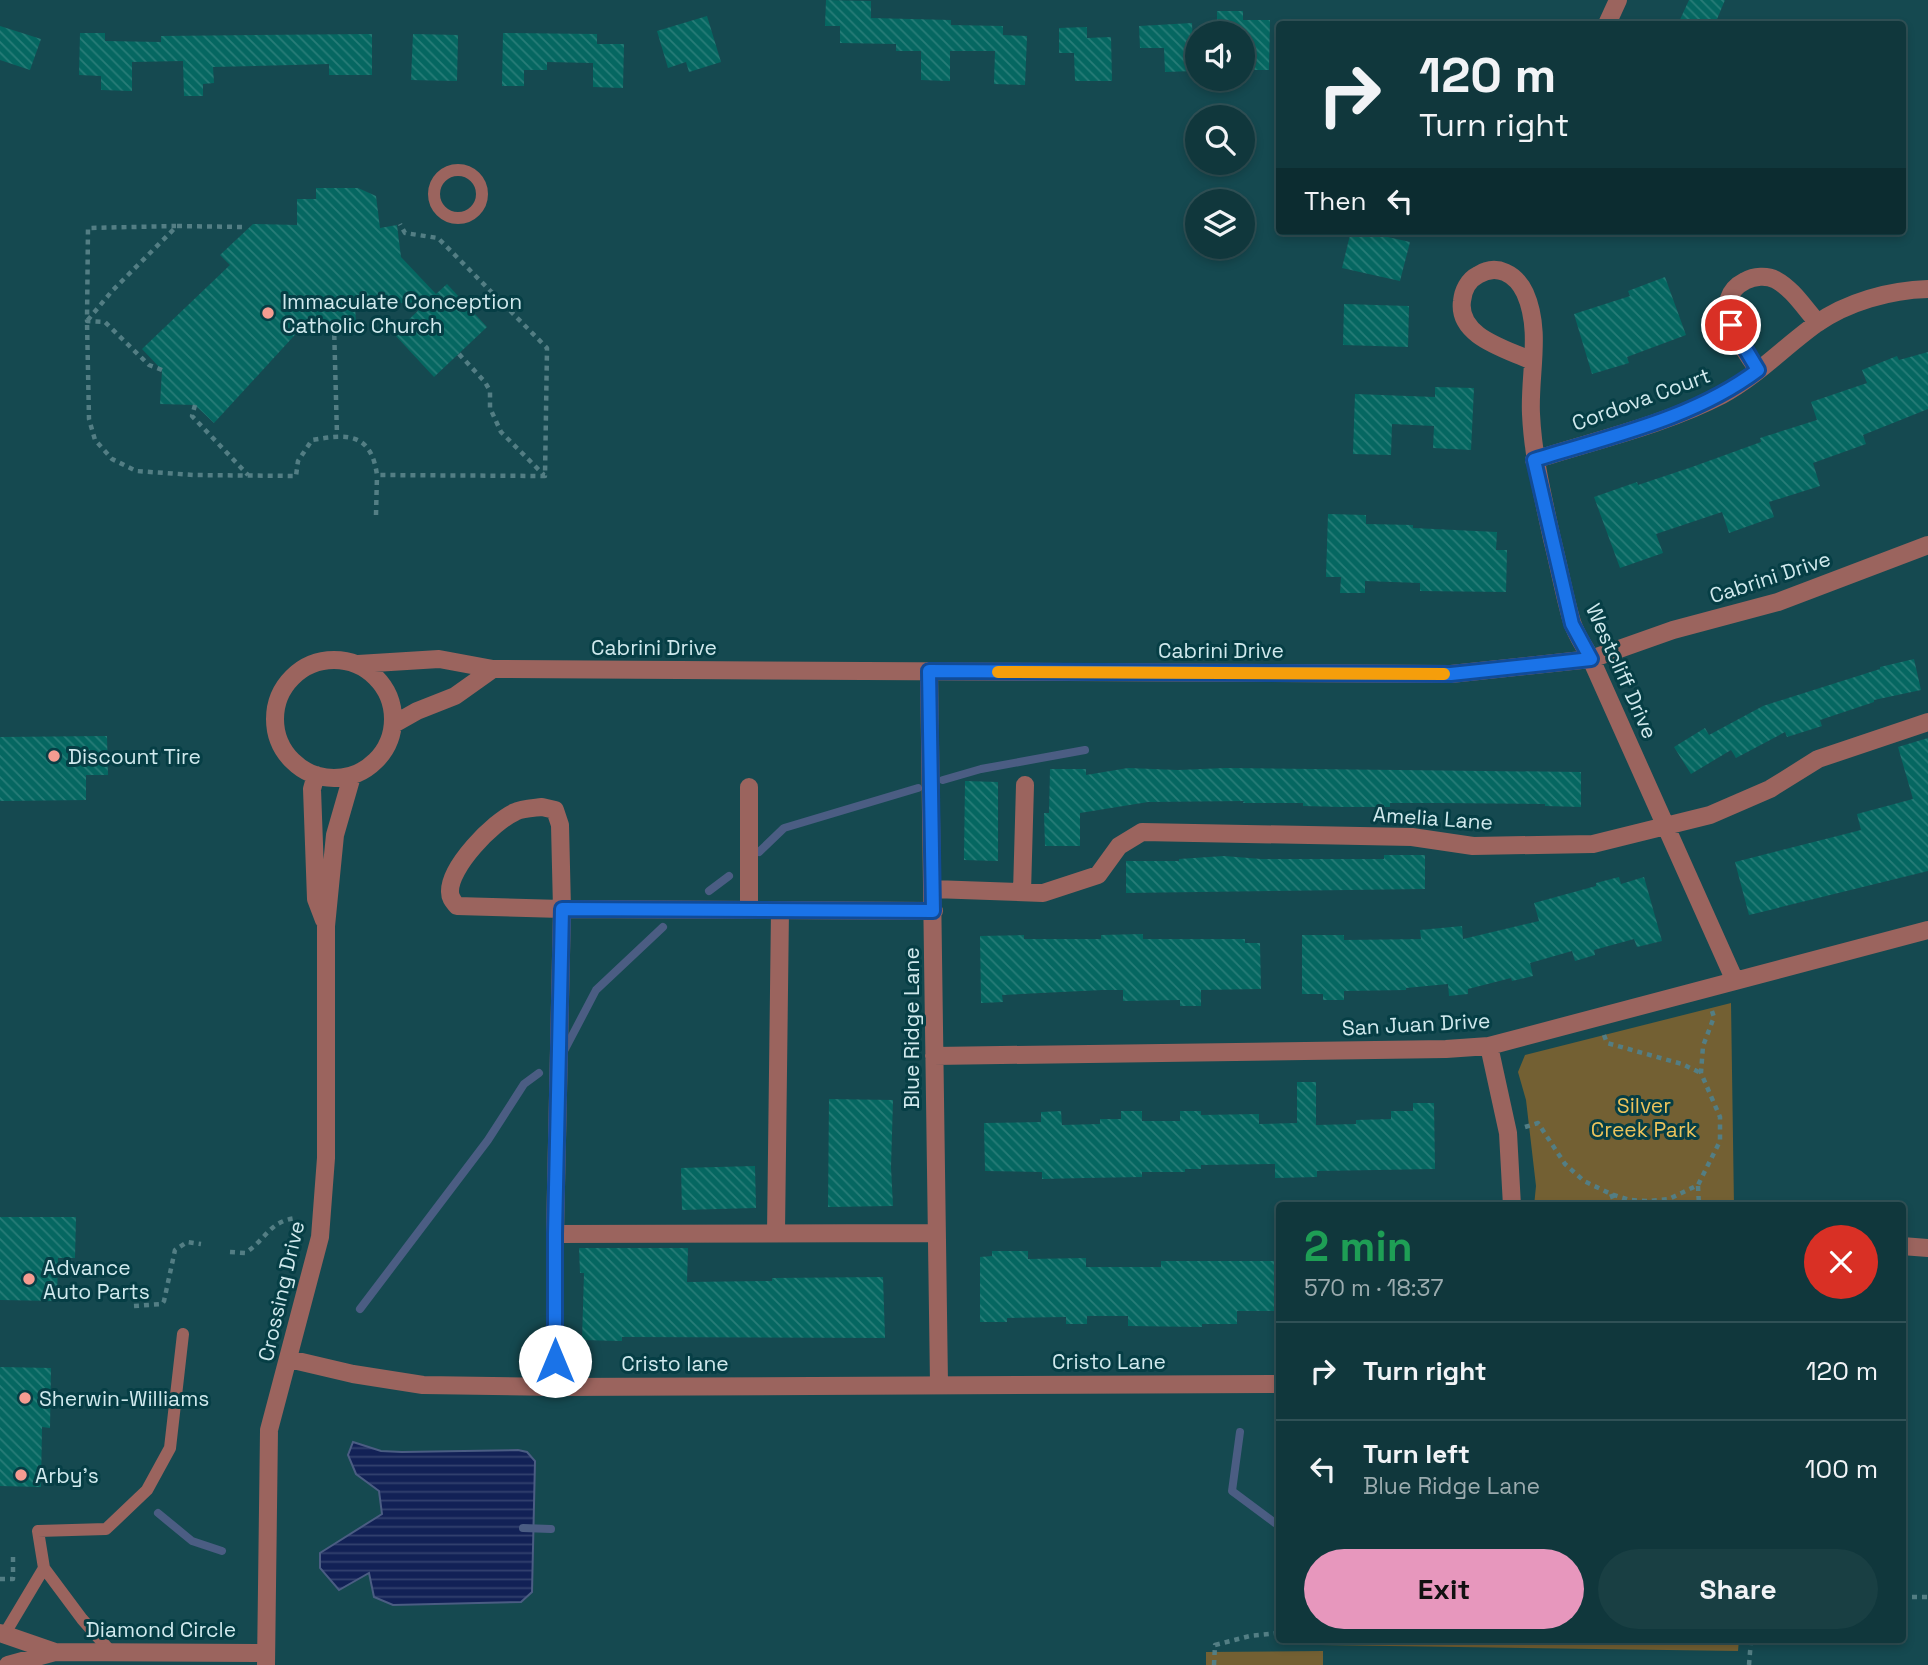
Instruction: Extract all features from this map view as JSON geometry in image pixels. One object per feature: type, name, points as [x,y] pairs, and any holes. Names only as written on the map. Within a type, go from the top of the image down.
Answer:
[{"type":"street","points":[[1608,21],[1618,0]]},
{"type":"street","name":"Westcliff Drive","points":[[1532,361],[1495,345],[1469,328],[1463,318],[1461,304],[1465,288],[1476,276],[1494,270],[1504,271],[1516,279],[1525,294],[1534,335],[1530,411],[1534,460],[1572,624],[1591,659],[1735,981]]},
{"type":"street","points":[[1758,370],[1731,325],[1728,311],[1730,297],[1736,287],[1758,276],[1770,277],[1786,287],[1818,323]]},
{"type":"street","name":"Cordova Court","points":[[1534,460],[1672,416],[1721,395],[1818,323],[1849,306],[1881,296],[1928,289]]},
{"type":"street","name":"Cabrini Drive","points":[[358,664],[439,659],[493,669],[1451,674],[1591,659],[1673,630],[1778,601],[1928,545]]},
{"type":"street","points":[[340,659],[358,664],[374,674],[386,688],[393,705],[394,724],[390,741],[368,768],[352,776],[333,778],[316,775],[299,767],[286,754],[276,728],[277,701],[287,683],[301,669],[320,661],[340,659]]},
{"type":"street","points":[[394,724],[416,711],[455,696],[493,669]]},
{"type":"street","name":"Blue Ridge Lane","points":[[929,671],[939,1384]]},
{"type":"street","name":"Amelia Lane","points":[[933,889],[1043,893],[1098,875],[1119,846],[1142,832],[1412,837],[1473,846],[1593,844],[1710,815],[1770,789],[1818,759],[1928,722]]},
{"type":"street","name":"Crossing Drive","points":[[316,775],[312,789],[317,898],[326,926]]},
{"type":"street","name":"Crossing Drive","points":[[266,1659],[269,1430],[320,1237],[326,1158],[326,926],[335,835],[352,776]]},
{"type":"street","points":[[1022,892],[1025,785]]},
{"type":"street","points":[[749,787],[749,909]]},
{"type":"street","points":[[555,1387],[555,1234],[562,909],[559,825],[555,810],[542,807],[515,811],[487,833],[463,860],[450,887],[449,896],[457,906],[562,909],[933,911]]},
{"type":"street","points":[[776,1233],[780,909]]},
{"type":"street","name":"San Juan Drive","points":[[934,1056],[1446,1049],[1489,1046],[1928,930]]},
{"type":"street","points":[[1489,1046],[1508,1133],[1511,1202]]},
{"type":"street","points":[[555,1234],[936,1233]]},
{"type":"street","points":[[1906,1246],[1928,1248]]},
{"type":"street","name":"Cristo lane","points":[[289,1359],[353,1374],[423,1385],[555,1387],[939,1384]]},
{"type":"street","name":"Cristo Lane","points":[[939,1384],[1276,1384]]},
{"type":"street","name":"Diamond Circle","points":[[2,1634],[55,1652]]},
{"type":"street","name":"Diamond Circle","points":[[8,1665],[55,1652],[266,1659]]},
{"type":"lane","points":[[111,1652],[44,1568],[38,1531],[106,1528],[147,1490],[170,1448],[183,1334]]},
{"type":"lane","points":[[2,1634],[44,1568]]},
{"type":"path","points":[[400,224],[405,233],[438,238],[547,348],[545,476]]},
{"type":"path","points":[[87,321],[112,291],[177,226]]},
{"type":"path","points":[[242,227],[88,228],[89,419],[95,440],[113,459],[136,471],[296,476],[298,461],[312,440],[337,435],[351,437],[367,445],[375,463],[376,515]]},
{"type":"path","points":[[87,321],[105,322],[149,365],[162,370]]},
{"type":"path","points":[[334,325],[337,435]]},
{"type":"path","points":[[459,354],[490,391],[490,408],[501,432],[545,476]]},
{"type":"path","points":[[195,405],[192,416],[248,476]]},
{"type":"path","points":[[377,475],[545,476]]},
{"type":"path","points":[[1599,1017],[1607,1043],[1682,1064],[1701,1073]]},
{"type":"path","points":[[1699,1202],[1698,1185],[1720,1142],[1720,1116],[1701,1073],[1703,1046],[1714,1017]]},
{"type":"path","points":[[1538,1123],[1565,1164],[1584,1181],[1611,1194],[1648,1202],[1669,1199],[1698,1185]]},
{"type":"path","points":[[1611,1194],[1614,1202]]},
{"type":"path","points":[[230,1252],[245,1254],[256,1246],[277,1222],[296,1218]]},
{"type":"path","points":[[134,1306],[162,1304],[176,1250],[187,1242],[201,1244]]},
{"type":"path","points":[[0,1579],[13,1579],[13,1552]]},
{"type":"path","points":[[1906,1597],[1928,1597]]},
{"type":"path","points":[[1214,1665],[1214,1645],[1250,1636],[1276,1633]]},
{"type":"path","points":[[1749,1665],[1751,1643]]},
{"type":"green space","name":"Silver Creek Park","points":[[1731,1003],[1734,1202],[1534,1202],[1536,1186],[1526,1100],[1518,1072],[1525,1055]]},
{"type":"green space","points":[[1320,1643],[1739,1643],[1738,1651]]},
{"type":"green space","points":[[1323,1651],[1323,1665],[1206,1665],[1206,1652]]},
{"type":"water","points":[[353,1442],[381,1451],[527,1452],[535,1461],[532,1592],[521,1602],[393,1605],[374,1597],[369,1573],[339,1590],[320,1568],[320,1553],[382,1514],[379,1491],[356,1474],[348,1455]]},
{"type":"building","points":[[826,0],[871,1],[871,18],[951,20],[951,25],[1003,26],[1003,35],[1027,36],[1025,85],[994,84],[995,51],[950,51],[950,81],[921,80],[921,51],[896,51],[896,44],[840,43],[840,26],[825,26]]},
{"type":"building","points":[[1689,0],[1725,0],[1716,21],[1679,21]]},
{"type":"building","points":[[1217,11],[1243,11],[1243,20],[1270,20],[1269,70],[1255,70],[1255,21],[1217,21]]},
{"type":"building","points":[[707,16],[721,62],[689,72],[686,62],[668,68],[657,31]]},
{"type":"building","points":[[1185,23],[1185,71],[1165,72],[1164,48],[1140,48],[1139,26]]},
{"type":"building","points":[[0,26],[41,39],[30,70],[0,60]]},
{"type":"building","points":[[1087,27],[1087,38],[1111,37],[1112,81],[1075,81],[1074,53],[1059,53],[1059,28]]},
{"type":"building","points":[[80,33],[105,33],[105,41],[161,42],[161,36],[372,34],[372,75],[329,75],[329,64],[213,67],[214,83],[203,84],[203,96],[184,96],[183,61],[132,62],[132,91],[101,90],[101,76],[79,75]]},
{"type":"building","points":[[503,33],[597,34],[597,44],[624,44],[623,88],[593,87],[593,63],[547,62],[547,70],[524,70],[524,86],[502,86]]},
{"type":"building","points":[[413,34],[458,35],[457,81],[411,80]]},
{"type":"building","name":"Immaculate Conception Catholic Church","points":[[316,188],[358,188],[376,196],[380,228],[397,225],[401,257],[436,294],[447,284],[487,327],[434,377],[394,334],[427,302],[355,305],[356,324],[303,326],[214,423],[195,405],[160,404],[162,370],[142,349],[230,265],[220,255],[253,224],[297,225],[297,199],[316,199]]},
{"type":"building","points":[[1350,235],[1379,235],[1410,242],[1400,281],[1342,268]]},
{"type":"building","points":[[1665,277],[1686,335],[1627,357],[1629,363],[1592,374],[1574,314],[1630,296],[1628,291]]},
{"type":"building","points":[[1344,304],[1409,306],[1408,347],[1343,345]]},
{"type":"building","points":[[1928,352],[1928,409],[1863,435],[1866,444],[1813,463],[1820,486],[1769,502],[1774,517],[1729,533],[1722,512],[1656,534],[1663,553],[1620,568],[1594,497],[1692,467],[1761,442],[1760,438],[1817,420],[1811,402],[1867,383],[1862,370],[1897,356],[1899,360]]},
{"type":"building","points":[[1435,387],[1474,388],[1471,450],[1433,448],[1434,426],[1392,424],[1391,455],[1353,454],[1355,394],[1435,397]]},
{"type":"building","points":[[1328,514],[1366,515],[1366,524],[1497,532],[1496,550],[1507,550],[1506,592],[1420,591],[1420,583],[1365,581],[1365,593],[1340,593],[1341,577],[1326,577]]},
{"type":"building","points":[[1914,659],[1921,690],[1874,700],[1820,720],[1822,726],[1787,737],[1785,732],[1736,758],[1731,750],[1691,774],[1674,747],[1705,728],[1709,735],[1763,706],[1880,667]]},
{"type":"building","name":"Discount Tire","points":[[107,736],[108,775],[86,775],[86,800],[0,801],[0,737]]},
{"type":"building","points":[[1928,738],[1928,871],[1749,915],[1735,862],[1861,830],[1857,814],[1913,799],[1898,747]]},
{"type":"building","points":[[1128,768],[1581,772],[1581,807],[1545,804],[1390,803],[1390,807],[1340,807],[1303,806],[1303,803],[1243,803],[1244,801],[1148,802],[1080,813],[1080,846],[1045,846],[1044,813],[1049,813],[1050,769],[1086,769],[1086,775]]},
{"type":"building","points":[[965,781],[998,782],[998,861],[964,860]]},
{"type":"building","points":[[1384,855],[1425,855],[1425,889],[1126,893],[1126,861],[1179,861],[1224,856],[1261,859],[1384,859]]},
{"type":"building","points":[[1619,877],[1621,884],[1644,877],[1662,941],[1637,947],[1634,939],[1594,950],[1595,955],[1575,961],[1572,951],[1530,963],[1533,976],[1512,981],[1511,978],[1468,989],[1468,994],[1449,996],[1448,984],[1406,990],[1344,991],[1344,1000],[1323,1000],[1323,994],[1302,994],[1302,935],[1344,935],[1344,940],[1421,939],[1420,930],[1462,926],[1463,939],[1539,921],[1534,903]]},
{"type":"building","points":[[1143,934],[1143,939],[1245,939],[1245,943],[1260,943],[1261,989],[1201,990],[1201,1006],[1180,1006],[1180,1000],[1123,1001],[1123,990],[1002,995],[1003,1002],[981,1003],[980,936],[1101,939],[1101,935]]},
{"type":"building","points":[[1297,1082],[1316,1082],[1316,1125],[1356,1124],[1356,1120],[1391,1119],[1391,1111],[1413,1111],[1413,1103],[1434,1103],[1435,1169],[1317,1171],[1317,1177],[1275,1178],[1275,1164],[1201,1165],[1201,1169],[1185,1169],[1185,1172],[1142,1172],[1142,1177],[1042,1179],[1042,1172],[985,1171],[984,1123],[1041,1122],[1041,1112],[1061,1111],[1062,1125],[1100,1124],[1100,1119],[1121,1119],[1121,1111],[1142,1111],[1142,1121],[1180,1121],[1180,1111],[1201,1111],[1201,1115],[1259,1114],[1259,1124],[1297,1123]]},
{"type":"building","points":[[829,1099],[893,1100],[893,1206],[828,1207]]},
{"type":"building","points":[[755,1166],[756,1208],[682,1210],[681,1168]]},
{"type":"building","name":"Advance Auto Parts","points":[[0,1217],[76,1217],[75,1258],[58,1258],[57,1301],[0,1300]]},
{"type":"building","points":[[579,1248],[688,1248],[687,1282],[883,1277],[885,1338],[622,1337],[622,1341],[582,1340],[584,1273],[580,1273]]},
{"type":"building","points":[[992,1251],[1028,1251],[1028,1259],[1086,1258],[1086,1267],[1161,1267],[1161,1261],[1276,1261],[1276,1311],[1237,1311],[1237,1324],[1202,1324],[1202,1327],[1128,1326],[1128,1316],[1087,1316],[1087,1324],[1066,1324],[1066,1317],[1007,1318],[1007,1322],[980,1322],[980,1257],[992,1256]]},
{"type":"building","points":[[0,1367],[51,1368],[50,1428],[42,1427],[41,1487],[0,1486]]},
{"type":"waterway","points":[[943,780],[981,769],[1085,750]]},
{"type":"waterway","points":[[759,852],[784,828],[918,788]]},
{"type":"waterway","points":[[709,891],[729,876]]},
{"type":"waterway","points":[[563,1053],[596,990],[663,927]]},
{"type":"waterway","points":[[360,1309],[488,1140],[524,1084],[539,1073]]},
{"type":"waterway","points":[[1240,1432],[1232,1491],[1275,1523]]},
{"type":"waterway","points":[[158,1513],[192,1541],[222,1551]]},
{"type":"waterway","points":[[523,1528],[551,1529]]},
{"type":"slow traffic","points":[[998,672],[1444,674]]},
{"type":"place","name":"Immaculate Conception Catholic Church","points":[[268,313]]},
{"type":"place","name":"Discount Tire","points":[[54,756]]},
{"type":"place","name":"Advance Auto Parts","points":[[29,1279]]},
{"type":"place","name":"Sherwin-Williams","points":[[25,1398]]},
{"type":"place","name":"Arby's","points":[[21,1475]]},
{"type":"route","points":[[555,1361],[562,909],[933,911],[929,671],[1451,674],[1591,659],[1572,624],[1534,460],[1672,416],[1721,395],[1739,384],[1758,370],[1731,325]]}]
